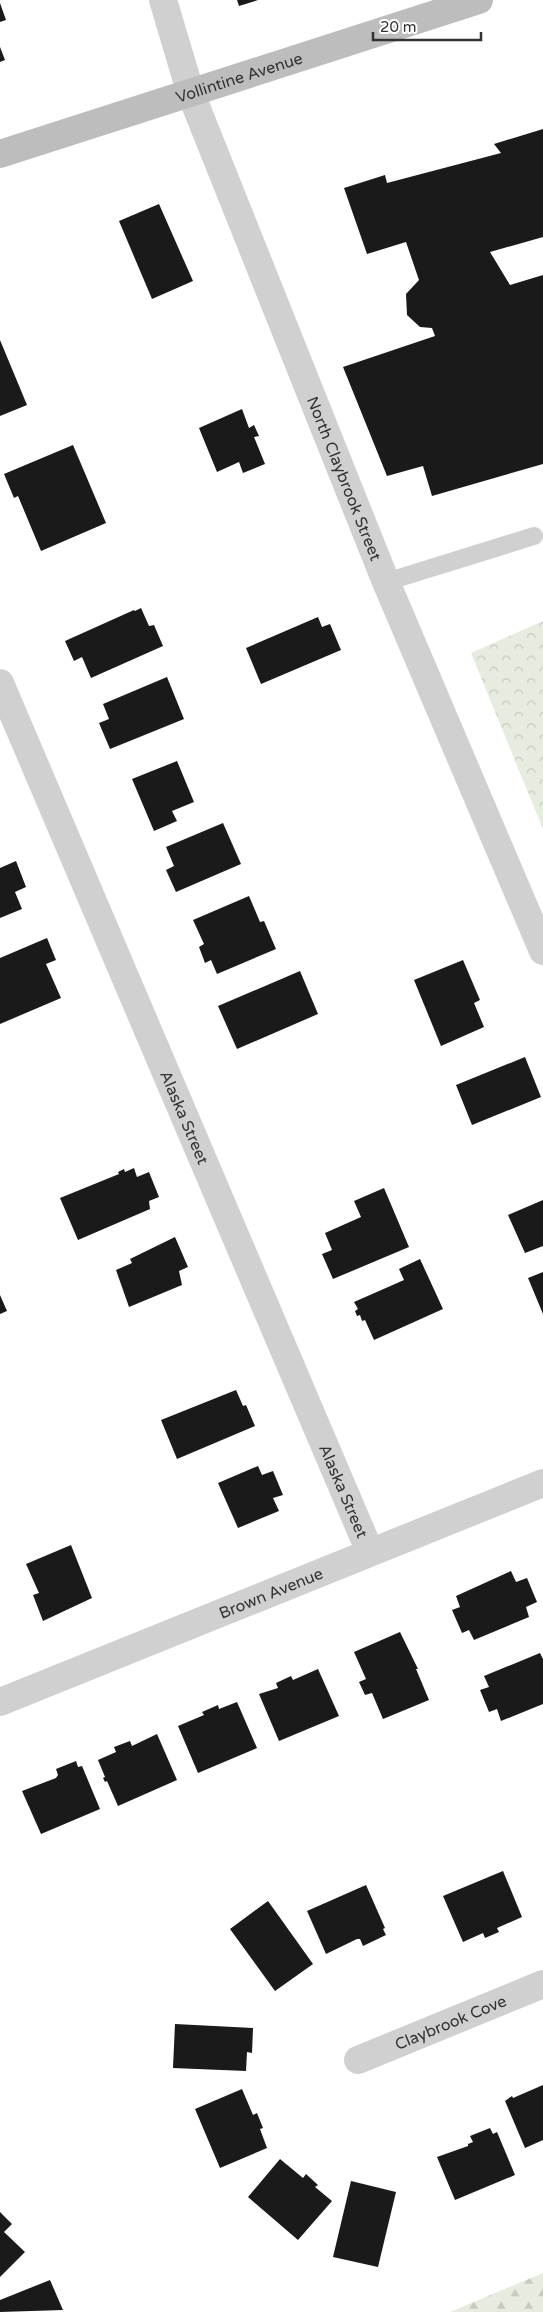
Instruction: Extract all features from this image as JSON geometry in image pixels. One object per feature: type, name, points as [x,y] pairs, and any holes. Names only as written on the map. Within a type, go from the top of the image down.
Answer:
[{"type":"street","name":"North Claybrook Street","points":[[164,0],[191,94],[386,582],[543,950]]},
{"type":"street","name":"Vollintine Avenue","points":[[0,154],[479,0]]},
{"type":"street","name":"Alaska Street","points":[[0,683],[370,1552]]},
{"type":"street","name":"Brown Avenue","points":[[0,1702],[543,1483]]},
{"type":"street","name":"Claybrook Cove","points":[[358,2060],[543,1984]]},
{"type":"lane","points":[[386,582],[534,536]]},
{"type":"green space","points":[[543,621],[543,829],[471,653]]},
{"type":"green space","points":[[543,2273],[543,2312],[450,2312]]},
{"type":"building","points":[[237,0],[258,0],[239,6]]},
{"type":"building","points":[[0,3],[6,20],[0,22]]},
{"type":"building","points":[[0,47],[5,60],[0,62]]},
{"type":"building","points":[[543,129],[543,237],[490,252],[510,285],[543,275],[543,464],[432,496],[423,466],[387,476],[343,367],[435,336],[432,328],[420,327],[407,315],[406,294],[419,280],[406,242],[367,254],[344,188],[385,175],[387,183],[501,153],[494,144]]},
{"type":"building","points":[[159,204],[193,281],[152,299],[119,221]]},
{"type":"building","points":[[0,340],[27,405],[0,416]]},
{"type":"building","points":[[242,409],[249,428],[254,425],[259,436],[254,437],[265,464],[243,473],[239,462],[217,472],[199,428]]},
{"type":"building","points":[[73,445],[106,523],[41,551],[18,496],[14,498],[4,474]]},
{"type":"building","points":[[141,608],[149,626],[154,625],[163,646],[91,678],[82,657],[74,661],[65,641]]},
{"type":"building","points":[[318,617],[322,627],[330,624],[341,650],[261,684],[246,648]]},
{"type":"building","points":[[167,677],[184,719],[110,749],[99,723],[109,719],[103,704]]},
{"type":"building","points":[[177,761],[194,802],[172,811],[177,821],[154,831],[132,779]]},
{"type":"building","points":[[223,823],[241,864],[176,892],[166,870],[174,866],[166,847]]},
{"type":"building","points":[[16,861],[26,887],[15,892],[22,909],[0,918],[0,868]]},
{"type":"building","points":[[249,896],[260,922],[264,921],[276,949],[217,974],[211,960],[205,963],[199,947],[204,944],[193,920]]},
{"type":"building","points":[[47,938],[56,960],[46,964],[61,998],[0,1024],[0,958]]},
{"type":"building","points":[[463,960],[480,1000],[474,1003],[484,1027],[441,1046],[414,980]]},
{"type":"building","points":[[300,971],[318,1014],[237,1049],[218,1006]]},
{"type":"building","points":[[525,1057],[541,1097],[472,1125],[456,1085]]},
{"type":"building","points":[[134,1168],[137,1177],[149,1172],[159,1197],[149,1201],[150,1209],[78,1240],[60,1198],[119,1174],[118,1172],[124,1169],[125,1172]]},
{"type":"building","points":[[384,1188],[409,1247],[333,1279],[322,1254],[332,1250],[325,1233],[361,1217],[354,1201]]},
{"type":"building","points":[[543,1200],[543,1246],[525,1253],[508,1215]]},
{"type":"building","points":[[175,1237],[188,1267],[179,1271],[182,1285],[129,1307],[116,1270],[132,1263],[130,1259]]},
{"type":"building","points":[[420,1259],[443,1309],[374,1340],[365,1320],[362,1321],[360,1315],[357,1316],[355,1311],[358,1309],[354,1302],[404,1280],[399,1269]]},
{"type":"building","points":[[543,1272],[543,1314],[528,1278]]},
{"type":"building","points":[[0,1295],[7,1311],[0,1314]]},
{"type":"building","points":[[236,1390],[243,1406],[246,1405],[255,1426],[177,1459],[161,1420]]},
{"type":"building","points":[[258,1466],[262,1475],[273,1471],[283,1495],[273,1498],[279,1511],[238,1528],[218,1483]]},
{"type":"building","points":[[71,1545],[92,1598],[43,1621],[33,1595],[39,1593],[26,1564]]},
{"type":"building","points":[[511,1571],[516,1582],[527,1578],[537,1602],[526,1607],[529,1617],[474,1640],[469,1630],[462,1633],[452,1610],[460,1607],[456,1596]]},
{"type":"building","points":[[400,1632],[418,1669],[416,1669],[429,1700],[383,1719],[372,1693],[365,1695],[359,1682],[366,1679],[354,1652]]},
{"type":"building","points":[[540,1653],[543,1659],[543,1704],[501,1721],[497,1709],[489,1712],[480,1690],[489,1687],[484,1676]]},
{"type":"building","points":[[318,1669],[339,1716],[279,1741],[259,1694],[278,1688],[276,1683],[291,1676],[293,1680]]},
{"type":"building","points":[[237,1702],[257,1748],[198,1773],[178,1726],[204,1715],[202,1712],[218,1705],[219,1709]]},
{"type":"building","points":[[157,1734],[177,1780],[118,1806],[107,1781],[105,1782],[103,1778],[105,1777],[98,1760],[116,1752],[114,1747],[130,1741],[132,1746]]},
{"type":"building","points":[[76,1761],[78,1767],[82,1766],[100,1809],[41,1834],[22,1791],[56,1778],[58,1775],[56,1769]]},
{"type":"building","points":[[503,1871],[522,1917],[497,1928],[499,1932],[485,1938],[483,1933],[463,1942],[443,1896]]},
{"type":"building","points":[[366,1885],[385,1928],[383,1929],[386,1935],[363,1946],[360,1939],[357,1939],[326,1954],[307,1911]]},
{"type":"building","points":[[268,1901],[313,1964],[275,1991],[230,1929]]},
{"type":"building","points":[[175,2024],[253,2028],[252,2053],[247,2052],[246,2071],[173,2068]]},
{"type":"building","points":[[543,2085],[543,2140],[525,2148],[505,2101],[512,2096],[513,2098]]},
{"type":"building","points":[[242,2089],[253,2115],[257,2113],[263,2128],[260,2129],[267,2148],[220,2168],[195,2109]]},
{"type":"building","points":[[490,2128],[493,2134],[497,2132],[515,2175],[455,2200],[437,2157],[468,2146],[468,2144],[473,2142],[470,2136]]},
{"type":"building","points":[[280,2159],[303,2178],[306,2174],[318,2185],[315,2187],[332,2201],[298,2240],[248,2197]]},
{"type":"building","points":[[351,2181],[396,2192],[378,2267],[333,2257]]},
{"type":"building","points":[[0,2212],[12,2224],[4,2232],[25,2252],[0,2277]]},
{"type":"building","points":[[50,2280],[63,2310],[0,2312],[0,2300]]}]
